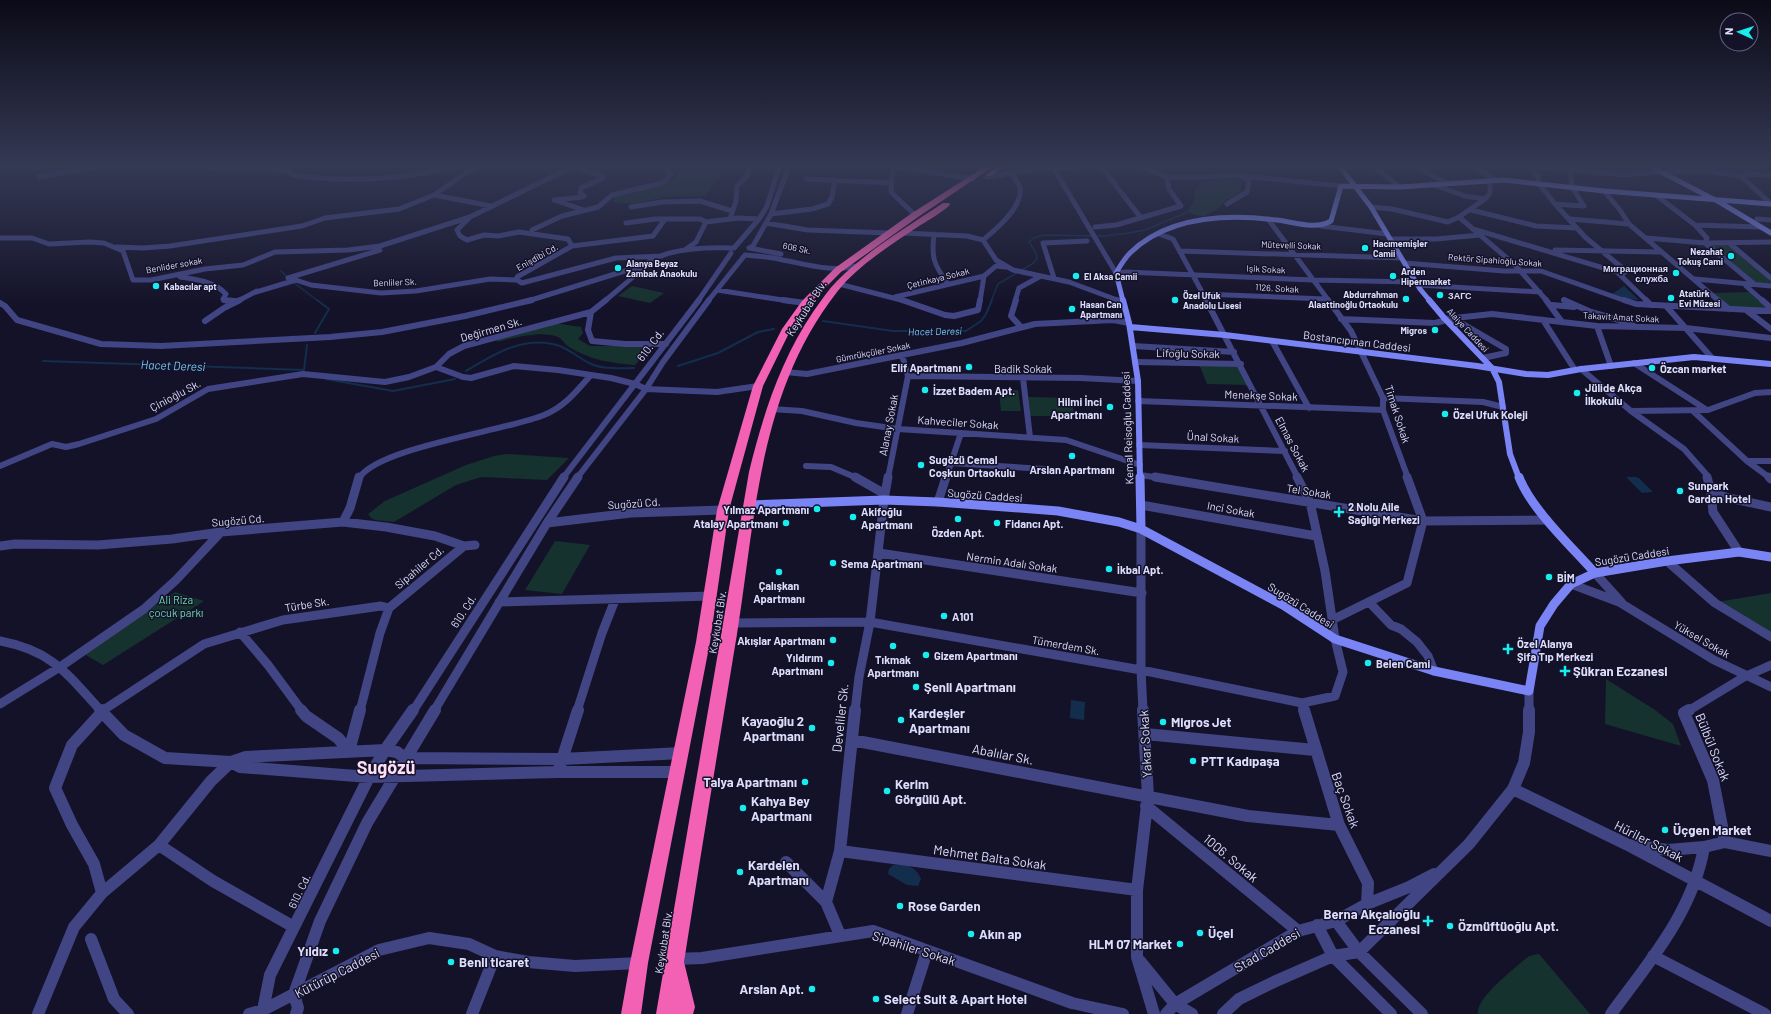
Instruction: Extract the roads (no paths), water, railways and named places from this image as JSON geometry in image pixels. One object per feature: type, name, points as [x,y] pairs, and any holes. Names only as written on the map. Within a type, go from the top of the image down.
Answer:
[{"type":"highway","points":[[842,273],[890,233],[920,211]]},
{"type":"highway","name":"Keykubat Blv.","points":[[632,1014],[639,963],[682,753],[711,596],[723,510],[758,386],[784,331],[805,303],[842,273],[864,263],[887,244],[936,211]]},
{"type":"highway","name":"Keykubat Blv.","points":[[666,1014],[762,440],[771,409],[785,372],[806,331],[842,273]]},
{"type":"highway","points":[[675,959],[684,1014]]},
{"type":"highway","points":[[623,1014],[639,963]]},
{"type":"street","points":[[0,238],[32,238],[49,244],[89,242],[142,248],[170,246],[302,226],[326,218],[380,211]]},
{"type":"street","points":[[205,321],[236,301],[296,275],[388,248],[405,239],[470,217],[481,211]]},
{"type":"street","points":[[470,217],[457,230],[460,236],[467,240],[484,235],[498,236],[519,232],[532,233],[532,230],[537,227],[570,213],[578,211]]},
{"type":"street","points":[[729,218],[732,211]]},
{"type":"street","name":"610. Cd.","points":[[263,1010],[270,975],[369,777],[385,750],[401,729],[569,469],[718,274],[727,256],[733,251],[764,211]]},
{"type":"street","points":[[771,214],[793,211]]},
{"type":"street","points":[[910,211],[914,215]]},
{"type":"street","points":[[983,240],[1012,211]]},
{"type":"street","points":[[1079,211],[1116,273],[1134,249],[1159,234],[1181,224],[1204,218],[1229,217],[1268,219],[1388,236],[1436,239],[1480,235]]},
{"type":"street","points":[[1136,211],[1141,218]]},
{"type":"street","points":[[1095,227],[1116,225],[1163,211]]},
{"type":"street","points":[[1321,226],[1331,221],[1334,211]]},
{"type":"street","name":"Alaiye Caddesi","points":[[1373,211],[1416,284],[1492,368],[1499,382],[1510,454],[1522,485],[1547,520],[1595,573]]},
{"type":"street","points":[[1402,211],[1448,222],[1469,211]]},
{"type":"street","points":[[1476,211],[1536,226],[1577,228]]},
{"type":"street","points":[[1473,229],[1617,272],[1624,273],[1626,271],[1585,237],[1562,211]]},
{"type":"street","points":[[1621,211],[1629,224],[1729,310]]},
{"type":"street","points":[[1677,211],[1695,225],[1707,238],[1705,243]]},
{"type":"street","points":[[1733,211],[1771,233]]},
{"type":"street","points":[[1743,211],[1771,228]]},
{"type":"street","name":"610. Cd.","points":[[294,994],[320,921],[367,823],[547,522],[588,463],[646,389],[663,362],[747,251],[753,246],[771,214]]},
{"type":"street","points":[[626,223],[655,219],[700,219],[706,222],[744,217],[759,219]]},
{"type":"street","points":[[1459,217],[1520,271],[1552,306],[1562,322]]},
{"type":"street","name":"Timak Sokak","points":[[1268,219],[1313,280],[1325,299],[1351,331],[1362,352],[1383,398],[1383,410],[1423,521]]},
{"type":"street","points":[[1570,219],[1629,224]]},
{"type":"street","points":[[1757,219],[1771,220]]},
{"type":"street","points":[[572,246],[653,236],[665,220]]},
{"type":"street","points":[[682,251],[696,242],[706,222]]},
{"type":"street","points":[[766,223],[808,230],[890,233]]},
{"type":"street","points":[[1695,225],[1761,227]]},
{"type":"street","points":[[914,226],[924,232],[934,234]]},
{"type":"street","name":"Enişdibi Cd.","points":[[532,233],[568,239],[572,246],[517,277],[517,280],[522,283],[623,257],[662,256]]},
{"type":"street","points":[[903,233],[972,237],[983,240],[987,244],[992,256],[999,263],[1031,274],[1054,278],[1122,302]]},
{"type":"street","points":[[934,234],[931,252],[932,261],[948,284]]},
{"type":"street","name":"Elmas Sokak","points":[[1159,234],[1173,240],[1193,274],[1241,364],[1260,406],[1285,451],[1310,502],[1316,536],[1325,571],[1335,639]]},
{"type":"street","points":[[1646,238],[1705,243],[1771,242]]},
{"type":"street","name":"Benlider sokak","points":[[114,246],[123,251],[133,280],[151,280],[205,269],[243,265],[275,252],[348,250],[380,246],[405,239]]},
{"type":"street","points":[[1054,278],[1043,243],[1087,241]]},
{"type":"street","points":[[1705,243],[1754,284]]},
{"type":"street","points":[[1728,243],[1771,278]]},
{"type":"street","name":"606 Sk.","points":[[662,256],[693,249],[733,251],[739,255],[747,251],[842,273]]},
{"type":"street","points":[[1545,250],[1660,252]]},
{"type":"street","name":"Mütevelli Sokak","points":[[1180,251],[1293,254],[1403,260]]},
{"type":"street","points":[[0,303],[5,306],[17,320],[101,344],[161,346],[330,337],[382,332],[465,316],[539,298],[608,275],[644,265],[662,256]]},
{"type":"street","points":[[1107,260],[1122,264]]},
{"type":"street","name":"Rektör Sipahioğlu Sokak","points":[[1403,260],[1504,271],[1541,271],[1636,304],[1729,310],[1771,309]]},
{"type":"street","points":[[644,265],[634,276],[591,312],[588,330],[592,341],[625,344],[666,344]]},
{"type":"street","name":"Çetinkaya Sokak","points":[[895,297],[984,276],[996,266],[1010,267]]},
{"type":"street","points":[[1617,272],[1651,305]]},
{"type":"street","name":"Çetinkaya Sokak","points":[[842,273],[895,297],[945,315],[954,316],[978,310],[984,276]]},
{"type":"street","name":"Işik Sokak","points":[[1116,273],[1193,274],[1416,284],[1540,292]]},
{"type":"street","name":"Kemal Reisoğlu Caddesi","points":[[1116,273],[1122,302],[1129,325],[1138,381],[1141,529]]},
{"type":"street","points":[[175,276],[194,279],[223,290],[226,294],[223,299],[226,301],[236,301]]},
{"type":"street","points":[[1021,327],[1011,316],[1019,288],[1041,276]]},
{"type":"street","name":"Benliler Sk.","points":[[253,293],[296,280],[311,285],[381,293],[416,291],[490,278],[517,280]]},
{"type":"street","points":[[1695,280],[1771,286]]},
{"type":"street","points":[[1754,284],[1746,286],[1771,309]]},
{"type":"street","points":[[717,290],[805,303]]},
{"type":"street","name":"1126. Sokak","points":[[1203,294],[1325,299]]},
{"type":"street","points":[[1564,300],[1577,307],[1607,317],[1628,321],[1636,327]]},
{"type":"street","points":[[1552,306],[1577,307]]},
{"type":"street","points":[[1667,307],[1712,358]]},
{"type":"street","points":[[1746,310],[1771,329]]},
{"type":"street","name":"Değirmen Sk.","points":[[436,367],[449,354],[464,346],[591,312]]},
{"type":"street","name":"Takavit Amat Sokak","points":[[1341,319],[1435,323],[1492,314],[1597,326],[1686,328],[1771,338]]},
{"type":"street","name":"Gümrükçüler Sokak","points":[[785,372],[807,374],[962,343],[1035,324],[1113,320],[1129,325]]},
{"type":"street","points":[[1543,320],[1578,369],[1684,449],[1706,474],[1711,492],[1713,512],[1740,552]]},
{"type":"street","points":[[1448,321],[1463,324],[1506,349],[1506,353],[1483,358]]},
{"type":"street","name":"Bostancıpınarı Caddesi","points":[[1129,325],[1225,335],[1492,368],[1526,374],[1548,375],[1578,369],[1694,357],[1771,364]]},
{"type":"street","points":[[1597,326],[1611,366]]},
{"type":"street","points":[[1272,341],[1309,408]]},
{"type":"street","points":[[1132,346],[1234,352]]},
{"type":"street","name":"Alanay Sokak","points":[[885,497],[908,376],[902,355]]},
{"type":"street","name":"Lifoğlu Sokak","points":[[1135,362],[1241,364]]},
{"type":"street","points":[[1634,363],[1708,410]]},
{"type":"street","points":[[436,367],[463,377],[481,376],[514,366],[558,370],[611,378],[635,384],[646,389],[730,392],[758,386]]},
{"type":"street","name":"Çinioğlu Sk.","points":[[0,466],[52,444],[66,447],[79,444],[156,419],[208,389],[303,374],[385,382],[409,377],[436,367]]},
{"type":"street","points":[[343,522],[350,508],[359,477],[372,466],[412,450],[532,419],[552,412],[567,402],[590,376]]},
{"type":"street","name":"Badik Sokak","points":[[908,376],[1081,378],[1138,381]]},
{"type":"street","points":[[1023,378],[1030,437]]},
{"type":"street","points":[[1631,410],[1708,410],[1755,393],[1771,392]]},
{"type":"street","points":[[1383,398],[1483,402],[1503,407]]},
{"type":"street","name":"Menekşe Sokak","points":[[1138,401],[1383,410]]},
{"type":"street","name":"Kahveciler Sokak","points":[[771,409],[802,411],[856,423],[898,429],[1066,440],[1140,466]]},
{"type":"street","points":[[1693,411],[1747,461],[1771,480]]},
{"type":"street","points":[[938,502],[961,433]]},
{"type":"street","name":"Ünal Sokak","points":[[1139,445],[1285,451]]},
{"type":"street","points":[[1747,461],[1771,461]]},
{"type":"street","points":[[951,463],[1045,469]]},
{"type":"street","points":[[806,466],[831,467],[845,472],[885,497]]},
{"type":"street","name":"Tel Sokak","points":[[1140,475],[1423,521],[1547,520]]},
{"type":"street","points":[[1711,492],[1729,498],[1771,507]]},
{"type":"street","name":"Sugözü Caddesi","points":[[750,505],[885,497],[1058,512],[1120,522],[1141,529],[1283,605],[1335,639],[1434,670],[1529,691],[1540,626],[1571,584],[1595,573],[1667,561],[1740,552],[1771,558]]},
{"type":"street","name":"Develiler Sk.","points":[[826,902],[840,851],[859,677],[870,622],[885,497]]},
{"type":"street","name":"Inci Sokak","points":[[1141,504],[1316,536]]},
{"type":"street","name":"Sugözü Cd.","points":[[547,522],[631,513],[723,510]]},
{"type":"street","points":[[1332,620],[1407,583],[1423,521]]},
{"type":"street","name":"Sugözü Cd.","points":[[0,546],[15,544],[98,546],[172,539],[221,532],[343,522],[386,527],[435,536],[464,546],[476,545]]},
{"type":"street","name":"Yakar Sokak","points":[[1141,529],[1142,670],[1147,801],[1137,890],[1137,958],[1154,1014]]},
{"type":"street","points":[[0,704],[60,667],[144,609],[161,594],[221,532]]},
{"type":"street","name":"Sipahiler Cd.","points":[[389,608],[464,546]]},
{"type":"street","name":"Nermin Adalı Sokak","points":[[879,554],[1142,593]]},
{"type":"street","points":[[1667,561],[1715,603],[1771,637]]},
{"type":"street","name":"Yüksel Sokak","points":[[1595,573],[1624,605]]},
{"type":"street","name":"Yüksel Sokak","points":[[1571,584],[1624,605],[1680,640],[1744,677],[1771,687]]},
{"type":"street","points":[[499,602],[615,600],[711,596]]},
{"type":"street","points":[[558,772],[602,633],[615,600]]},
{"type":"street","points":[[1369,602],[1391,625],[1401,629],[1417,642],[1428,656],[1434,670]]},
{"type":"street","name":"Türbe Sk.","points":[[102,894],[94,864],[72,825],[55,788],[72,745],[102,711],[204,644],[283,620],[381,606],[389,608]]},
{"type":"street","points":[[349,751],[380,633],[389,608]]},
{"type":"street","name":"Tümerdem Sk.","points":[[732,623],[870,622],[1142,670],[1302,703],[1335,696],[1343,672],[1335,639]]},
{"type":"street","points":[[240,632],[268,665],[306,716],[338,738],[349,751]]},
{"type":"street","points":[[0,642],[20,644],[36,650],[60,667],[124,735],[165,758],[231,762],[246,757],[385,750],[397,752],[405,758],[562,760],[682,753]]},
{"type":"street","name":"Bülbül Sokak","points":[[1725,842],[1713,780],[1684,713],[1744,677],[1771,665]]},
{"type":"street","name":"Stad Caddesi","points":[[1359,952],[1469,844],[1512,789],[1524,763],[1529,732],[1529,691]]},
{"type":"street","name":"Baç Sokak","points":[[1302,703],[1315,750],[1339,825],[1368,883],[1367,904]]},
{"type":"street","points":[[1145,734],[1315,750]]},
{"type":"street","name":"Abalılar Sk.","points":[[852,740],[1147,801],[1248,816],[1339,825]]},
{"type":"street","points":[[231,762],[240,768],[369,777],[558,772],[678,772]]},
{"type":"street","points":[[38,1014],[74,927],[102,894],[159,845],[211,781],[231,762]]},
{"type":"street","name":"Hüriler Sokak","points":[[1512,789],[1626,844],[1771,920]]},
{"type":"street","name":"1006. Sokak","points":[[1147,801],[1298,931]]},
{"type":"street","points":[[1626,844],[1668,850],[1704,847],[1725,842],[1771,851]]},
{"type":"street","points":[[159,845],[213,881],[294,927]]},
{"type":"street","points":[[1611,1014],[1675,923],[1697,881],[1703,861],[1704,847]]},
{"type":"street","name":"Mehmet Balta Sokak","points":[[840,851],[1137,890]]},
{"type":"street","points":[[786,862],[826,902],[840,935]]},
{"type":"street","name":"Stad Caddesi","points":[[1166,1014],[1175,1004],[1298,931],[1336,921],[1367,904],[1409,887],[1440,871]]},
{"type":"street","points":[[1336,921],[1359,952],[1422,1014]]},
{"type":"street","points":[[1317,925],[1333,956],[1391,1014]]},
{"type":"street","name":"Sipahiler Sokak","points":[[675,959],[702,958],[840,935],[873,932],[1072,1003],[1123,1014]]},
{"type":"street","name":"Kütürüp Caddesi","points":[[249,1014],[263,1010],[379,950],[429,938],[469,944],[495,956],[528,962],[575,966],[639,963]]},
{"type":"street","points":[[91,939],[114,999],[128,1014]]},
{"type":"street","points":[[907,1014],[927,951]]},
{"type":"street","points":[[1223,1014],[1239,999],[1333,956],[1359,952]]},
{"type":"street","points":[[472,1014],[495,956]]},
{"type":"street","points":[[1653,956],[1765,1014]]},
{"type":"street","points":[[1137,958],[1175,1004],[1192,1014]]},
{"type":"street","points":[[294,994],[298,1008],[296,1014]]},
{"type":"water","points":[[1624,286],[1639,300],[1612,294]]},
{"type":"water","points":[[1626,477],[1636,477],[1640,479],[1653,492],[1642,493]]},
{"type":"water","points":[[1071,700],[1085,702],[1084,720],[1070,718]]},
{"type":"water","points":[[893,865],[910,867],[916,871],[921,879],[918,886],[907,885],[888,874],[889,869]]},
{"type":"waterway","name":"Hacet Deresi","points":[[991,301],[998,284],[1032,264],[1037,259],[1036,253],[1029,242],[1034,238],[1043,235],[1104,236],[1129,233],[1145,230],[1189,211]]},
{"type":"waterway","points":[[281,271],[287,277]]},
{"type":"waterway","points":[[293,282],[318,301]]},
{"type":"waterway","points":[[315,333],[329,309],[317,300]]},
{"type":"waterway","name":"Hacet Deresi","points":[[823,321],[893,331],[966,331],[981,321],[992,300]]},
{"type":"waterway","name":"Hacet Deresi","points":[[678,366],[718,353],[758,332],[774,329]]},
{"type":"waterway","name":"Hacet Deresi","points":[[466,371],[499,352],[523,344],[535,342],[560,346],[589,363],[600,367],[634,368]]},
{"type":"waterway","name":"Hacet Deresi","points":[[43,361],[304,370],[307,345]]},
{"type":"waterway","name":"Hacet Deresi","points":[[326,379],[393,391],[455,379]]},
{"type":"place","name":"Hacımemişler Camii","points":[[1365,248]]},
{"type":"place","name":"Nezahat Tokuş Cami","points":[[1731,256]]},
{"type":"place","name":"Alanya Beyaz Zambak Anaokulu","points":[[618,268]]},
{"type":"place","name":"Миграционная служба","points":[[1676,273]]},
{"type":"place","name":"El Aksa Camii","points":[[1076,276]]},
{"type":"place","name":"Arden Hipermarket","points":[[1393,276]]},
{"type":"place","name":"Kabacılar apt","points":[[156,286]]},
{"type":"place","name":"ЗАГС","points":[[1440,295]]},
{"type":"place","name":"Atatürk Evi Müzesi","points":[[1671,298]]},
{"type":"place","name":"Abdurrahman Alaattinoğlu Ortaokulu","points":[[1406,299]]},
{"type":"place","name":"Özel Ufuk Anadolu Lisesi","points":[[1175,300]]},
{"type":"place","name":"Hasan Can Apartmanı","points":[[1072,309]]},
{"type":"place","name":"Migros","points":[[1435,330]]},
{"type":"place","name":"Elif Apartmanı","points":[[969,367]]},
{"type":"place","name":"Özcan market","points":[[1652,368]]},
{"type":"place","name":"İzzet Badem Apt.","points":[[925,390]]},
{"type":"place","name":"Jülide Akça İlkokulu","points":[[1577,393]]},
{"type":"place","name":"Hilmi İnci Apartmanı","points":[[1110,407]]},
{"type":"place","name":"Özel Ufuk Koleji","points":[[1445,414]]},
{"type":"place","name":"Arslan Apartmanı","points":[[1072,456]]},
{"type":"place","name":"Sugözü Cemal Coşkun Ortaokulu","points":[[921,465]]},
{"type":"place","name":"Sunpark Garden Hotel","points":[[1680,491]]},
{"type":"place","name":"Yılmaz Apartmanı","points":[[817,509]]},
{"type":"place","name":"2 Nolu Aile Sağlığı Merkezi","points":[[1339,512]]},
{"type":"place","name":"Akifoğlu Apartmanı","points":[[853,517]]},
{"type":"place","name":"Özden Apt.","points":[[958,519]]},
{"type":"place","name":"Atalay Apartmanı","points":[[786,523]]},
{"type":"place","name":"Fidancı Apt.","points":[[997,523]]},
{"type":"place","name":"Sema Apartmanı","points":[[833,563]]},
{"type":"place","name":"İkbal Apt.","points":[[1109,569]]},
{"type":"place","name":"Çalışkan Apartmanı","points":[[779,572]]},
{"type":"place","name":"BİM","points":[[1549,577]]},
{"type":"place","name":"A101","points":[[944,616]]},
{"type":"place","name":"Akışlar Apartmanı","points":[[833,640]]},
{"type":"place","name":"Tıkmak Apartmanı","points":[[893,646]]},
{"type":"place","name":"Özel Alanya Şifa Tıp Merkezi","points":[[1508,649]]},
{"type":"place","name":"Gizem Apartmanı","points":[[926,655]]},
{"type":"place","name":"Yıldırım Apartmanı","points":[[831,663]]},
{"type":"place","name":"Belen Cami","points":[[1368,663]]},
{"type":"place","name":"Şükran Eczanesi","points":[[1565,671]]},
{"type":"place","name":"Şenli Apartmanı","points":[[916,687]]},
{"type":"place","name":"Kardeşler Apartmanı","points":[[901,720]]},
{"type":"place","name":"Migros Jet","points":[[1163,722]]},
{"type":"place","name":"Kayaoğlu 2 Apartmanı","points":[[812,728]]},
{"type":"place","name":"PTT Kadıpaşa","points":[[1193,761]]},
{"type":"place","name":"Talya Apartmanı","points":[[805,782]]},
{"type":"place","name":"Kerim Görgülü Apt.","points":[[887,791]]},
{"type":"place","name":"Kahya Bey Apartmanı","points":[[743,808]]},
{"type":"place","name":"Üçgen Market","points":[[1665,830]]},
{"type":"place","name":"Kardelen Apartmanı","points":[[740,872]]},
{"type":"place","name":"Rose Garden","points":[[900,906]]},
{"type":"place","name":"Berna Akçalıoğlu Eczanesi","points":[[1428,921]]},
{"type":"place","name":"Özmüftüoğlu Apt.","points":[[1450,926]]},
{"type":"place","name":"Üçel","points":[[1200,933]]},
{"type":"place","name":"Akın ap","points":[[971,934]]},
{"type":"place","name":"HLM 07 Market","points":[[1180,944]]},
{"type":"place","name":"Yıldız","points":[[336,951]]},
{"type":"place","name":"Benli ticaret","points":[[451,962]]},
{"type":"place","name":"Arslan Apt.","points":[[812,989]]},
{"type":"place","name":"Select Suit & Apart Hotel","points":[[876,999]]},
{"type":"district","name":"Sugözü","points":[[386,767]]},
{"type":"park label","name":"Ali Riza çocuk parkı","points":[[176,605]]}]
